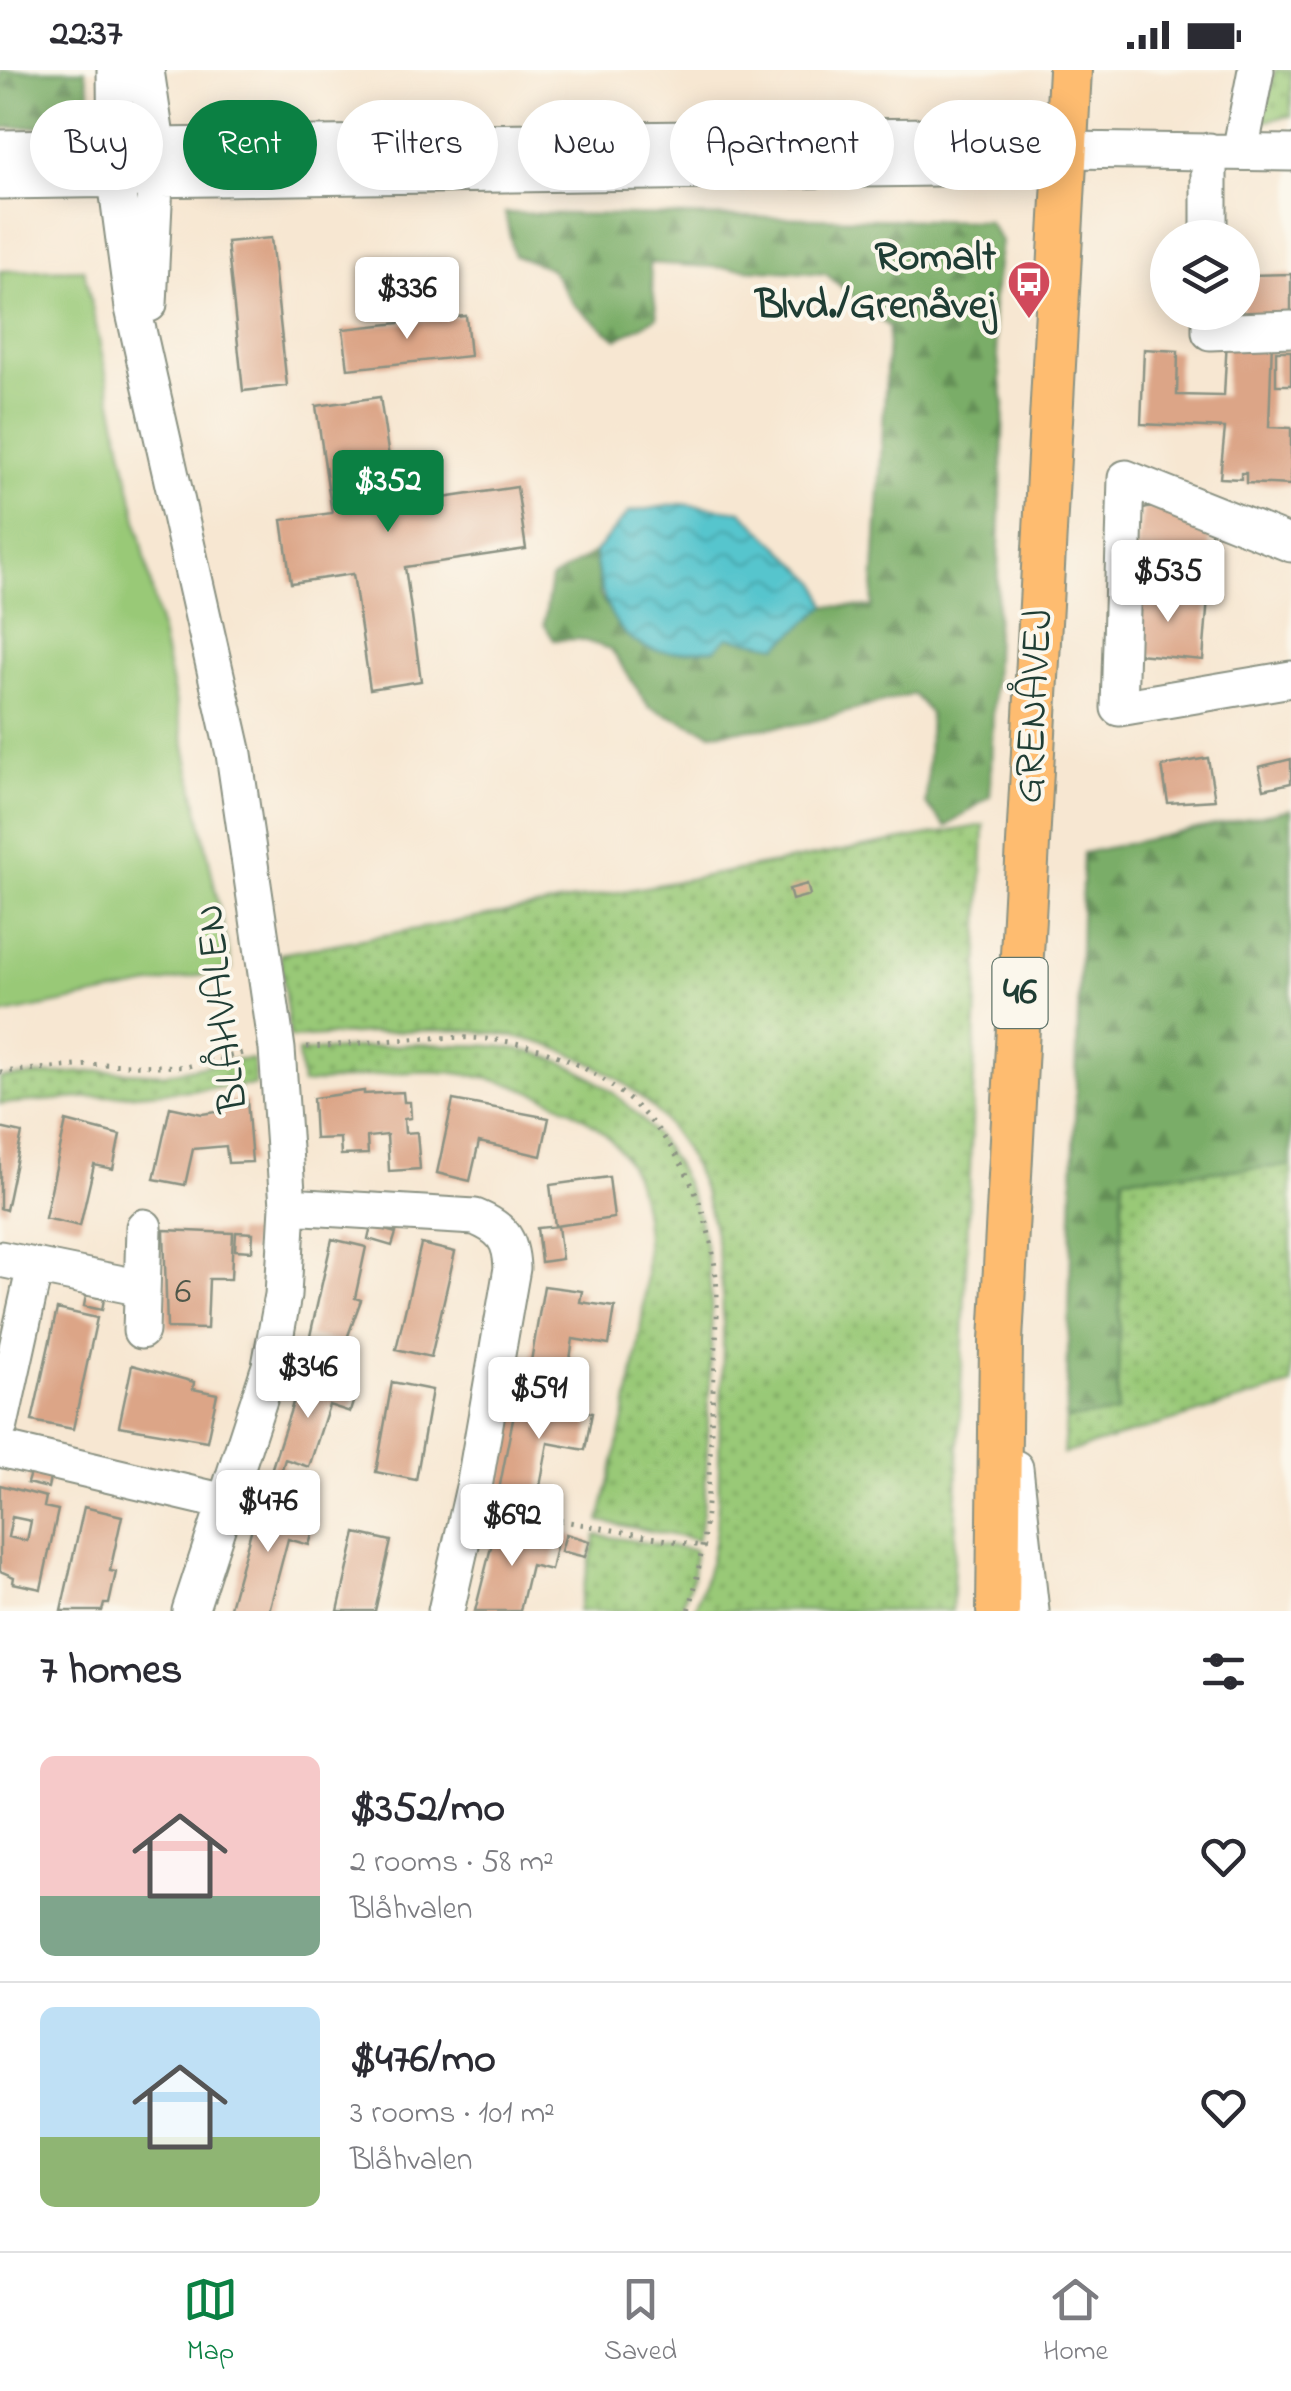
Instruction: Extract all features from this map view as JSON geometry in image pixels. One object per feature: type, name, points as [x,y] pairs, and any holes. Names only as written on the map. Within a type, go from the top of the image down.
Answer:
[{"type":"main road","name":"GRENÅVEJ","points":[[1068,100],[1070,70]]},
{"type":"main road","name":"GRENÅVEJ","points":[[998,1611],[1001,1341],[1064,190]]},
{"type":"street","name":"BLÅHVALEN","points":[[115,70],[115,100]]},
{"type":"street","name":"BLÅHVALEN","points":[[146,70],[150,100]]},
{"type":"street","points":[[1212,220],[1224,152],[1256,70]]},
{"type":"street","points":[[163,162],[914,138]]},
{"type":"street","points":[[0,148],[30,152]]},
{"type":"street","points":[[1076,150],[1291,153]]},
{"type":"street","points":[[0,181],[30,176]]},
{"type":"street","name":"BLÅHVALEN","points":[[119,190],[133,308],[234,754],[277,1049],[288,1206],[283,1295],[270,1366],[190,1611]]},
{"type":"street","name":"BLÅHVALEN","points":[[150,390],[149,276],[155,190]]},
{"type":"street","points":[[1210,330],[1291,329]]},
{"type":"street","points":[[1291,544],[1126,478],[1119,708],[1291,679]]},
{"type":"street","points":[[288,1206],[475,1217],[498,1226],[511,1246],[512,1268],[470,1504],[446,1611]]},
{"type":"street","points":[[141,1331],[144,1227]]},
{"type":"street","points":[[0,1259],[142,1288]]},
{"type":"street","points":[[0,1424],[35,1266]]},
{"type":"street","name":"GRENÅVEJ","points":[[1001,1341],[1031,1611]]},
{"type":"street","points":[[0,1449],[224,1502]]},
{"type":"path","points":[[470,1504],[706,1547]]},
{"type":"green space","points":[[0,70],[85,70],[90,100],[30,100],[30,127],[0,128]]},
{"type":"green space","points":[[1275,70],[1291,70],[1291,116],[1262,121]]},
{"type":"green space","points":[[505,213],[988,221],[1001,241],[992,312],[1004,404],[990,796],[946,827],[926,804],[930,713],[913,694],[802,724],[711,733],[649,707],[611,649],[579,639],[554,640],[544,624],[551,579],[595,552],[600,596],[623,631],[727,637],[778,646],[826,606],[872,607],[889,327],[826,274],[649,263],[657,317],[617,339],[574,305],[550,268],[514,255]]},
{"type":"green space","points":[[84,269],[232,969],[0,1015],[0,271]]},
{"type":"green space","points":[[1291,809],[1291,1166],[1123,1177],[1117,1413],[1066,1419],[1083,853]]},
{"type":"green space","points":[[984,825],[952,1611],[694,1611],[711,1560],[717,1521],[723,1310],[719,1256],[708,1204],[689,1157],[659,1115],[618,1079],[562,1050],[530,1040],[428,1030],[290,1038],[280,954]]},
{"type":"green space","points":[[415,1044],[509,1048],[563,1063],[623,1101],[653,1132],[676,1165],[703,1236],[709,1273],[711,1353],[705,1488],[697,1540],[600,1521],[629,1395],[644,1299],[643,1212],[634,1175],[622,1153],[604,1133],[558,1103],[479,1077],[419,1072],[302,1084],[298,1052]]},
{"type":"green space","points":[[239,1059],[253,1060],[255,1085],[0,1104],[0,1078],[103,1071],[164,1074]]},
{"type":"green space","points":[[1291,1165],[1291,1385],[1063,1454],[1066,1419],[1117,1412],[1123,1177]]},
{"type":"green space","points":[[596,1535],[694,1550],[693,1576],[680,1611],[578,1611]]},
{"type":"water","points":[[681,504],[741,511],[818,583],[826,606],[778,646],[728,637],[715,649],[666,652],[630,638],[611,613],[600,583],[595,552],[629,512]]},
{"type":"building","points":[[271,238],[287,386],[243,391],[227,242]]},
{"type":"building","points":[[1291,274],[1291,314],[1260,315],[1260,275]]},
{"type":"building","points":[[466,316],[470,356],[348,369],[343,329]]},
{"type":"building","points":[[1227,338],[1272,340],[1269,427],[1291,428],[1291,485],[1246,483],[1246,473],[1241,473],[1241,479],[1220,478],[1225,428],[1141,424],[1144,349],[1178,351],[1177,395],[1224,396]]},
{"type":"building","points":[[1276,351],[1291,351],[1291,385],[1276,385]]},
{"type":"building","points":[[380,397],[396,505],[517,487],[526,549],[405,567],[421,681],[370,689],[353,574],[291,583],[282,520],[332,513],[316,406]]},
{"type":"building","points":[[1171,503],[1213,522],[1205,575],[1134,564],[1143,509]]},
{"type":"building","points":[[1133,590],[1208,597],[1203,660],[1127,653]]},
{"type":"building","points":[[1208,758],[1215,800],[1168,803],[1162,766]]},
{"type":"building","points":[[1291,759],[1291,783],[1264,789],[1259,767]]},
{"type":"building","points":[[807,884],[810,895],[792,900],[789,889]]},
{"type":"building","points":[[364,1091],[403,1092],[404,1102],[410,1102],[411,1118],[404,1119],[405,1133],[417,1132],[420,1169],[389,1171],[387,1135],[367,1137],[368,1154],[341,1155],[340,1138],[315,1139],[313,1098]]},
{"type":"building","points":[[247,1100],[252,1162],[228,1163],[226,1146],[193,1149],[185,1185],[154,1179],[170,1107],[202,1114],[225,1111],[224,1102]]},
{"type":"building","points":[[453,1100],[549,1118],[541,1156],[479,1142],[470,1181],[437,1173]]},
{"type":"building","points":[[66,1121],[120,1135],[113,1169],[94,1165],[80,1226],[45,1218]]},
{"type":"building","points":[[0,1128],[22,1133],[6,1210],[0,1208]]},
{"type":"building","points":[[609,1177],[614,1218],[555,1226],[550,1185]]},
{"type":"building","points":[[371,1226],[396,1233],[392,1246],[368,1239]]},
{"type":"building","points":[[558,1226],[562,1259],[541,1262],[537,1228]]},
{"type":"building","points":[[164,1230],[233,1233],[231,1279],[209,1279],[207,1329],[167,1328]]},
{"type":"building","points":[[236,1232],[253,1233],[252,1251],[235,1250]]},
{"type":"building","points":[[332,1239],[366,1247],[355,1298],[361,1300],[345,1344],[310,1336]]},
{"type":"building","points":[[421,1244],[455,1252],[431,1357],[396,1349]]},
{"type":"building","points":[[544,1286],[582,1291],[580,1302],[615,1307],[609,1345],[573,1339],[567,1380],[529,1373]]},
{"type":"building","points":[[86,1295],[104,1299],[102,1310],[84,1306]]},
{"type":"building","points":[[57,1309],[97,1318],[73,1429],[32,1421]]},
{"type":"building","points":[[132,1365],[194,1382],[193,1389],[217,1394],[207,1441],[119,1426]]},
{"type":"building","points":[[303,1372],[357,1389],[350,1412],[329,1405],[309,1467],[285,1459],[276,1489],[266,1486]]},
{"type":"building","points":[[392,1382],[432,1390],[416,1480],[376,1472]]},
{"type":"building","points":[[517,1398],[592,1413],[585,1450],[548,1443],[538,1497],[499,1490]]},
{"type":"building","points":[[30,1473],[50,1478],[48,1488],[27,1483]]},
{"type":"building","points":[[0,1485],[46,1497],[44,1507],[58,1510],[41,1589],[13,1583],[14,1577],[0,1571]],"holes":[[[12,1517],[31,1521],[27,1541],[8,1537]]]},
{"type":"building","points":[[259,1502],[317,1518],[309,1545],[288,1539],[269,1611],[229,1611]]},
{"type":"building","points":[[84,1507],[122,1516],[110,1571],[116,1572],[109,1604],[104,1604],[102,1611],[61,1611]]},
{"type":"building","points":[[496,1527],[557,1542],[551,1570],[531,1565],[520,1611],[475,1611]]},
{"type":"building","points":[[356,1533],[391,1541],[375,1611],[338,1611]]},
{"type":"building","points":[[566,1534],[590,1541],[585,1557],[561,1551]]},
{"type":"place","name":"Romalt Blvd./Grenåvej","points":[[1029,320]]}]
